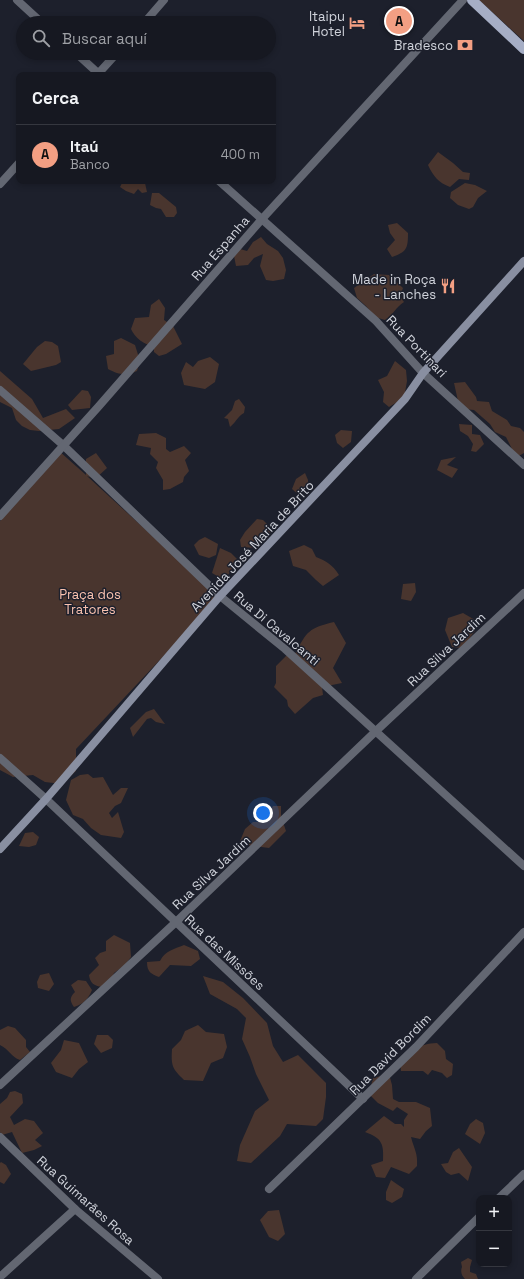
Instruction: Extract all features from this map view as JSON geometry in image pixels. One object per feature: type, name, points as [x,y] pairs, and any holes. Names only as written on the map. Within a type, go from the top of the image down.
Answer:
[{"type":"main road","points":[[472,0],[524,49]]},
{"type":"main road","name":"Avenida José Maria de Brito","points":[[0,849],[46,799],[220,596],[405,399],[423,373],[524,262]]},
{"type":"street","points":[[16,0],[34,16]]},
{"type":"street","points":[[150,16],[164,0]]},
{"type":"street","name":"Rua Espanha","points":[[0,516],[63,444],[99,406],[262,219],[463,0]]},
{"type":"street","points":[[83,60],[96,72]]},
{"type":"street","points":[[101,72],[111,60]]},
{"type":"street","points":[[0,184],[16,166]]},
{"type":"street","name":"Rua Portinari","points":[[223,184],[376,321],[423,373],[524,465]]},
{"type":"street","name":"Rua Di Cavalcanti","points":[[0,390],[63,444],[220,596],[285,649],[524,866]]},
{"type":"street","name":"Rua Silva Jardim","points":[[0,1085],[176,922],[376,731],[524,593]]},
{"type":"street","name":"Rua das Missões","points":[[0,758],[46,799],[363,1099]]},
{"type":"street","name":"Rua David Bordim","points":[[269,1189],[416,1048],[524,932]]},
{"type":"street","name":"Rua Guimarães Rosa","points":[[0,1138],[75,1209],[158,1279]]},
{"type":"street","points":[[502,1195],[524,1174]]},
{"type":"street","points":[[0,1277],[75,1209]]},
{"type":"street","points":[[416,1279],[476,1220]]},
{"type":"green space","points":[[479,0],[524,0],[524,41]]},
{"type":"green space","points":[[438,152],[463,172],[470,173],[469,180],[459,179],[450,187],[434,176],[428,165]]},
{"type":"green space","points":[[465,183],[475,185],[487,191],[478,198],[473,207],[469,209],[458,205],[450,198],[451,192]]},
{"type":"green space","points":[[122,184],[145,184],[147,192],[142,193],[138,189],[134,194],[120,187]]},
{"type":"green space","points":[[152,193],[159,193],[176,207],[177,213],[174,217],[166,217],[161,209],[150,205]]},
{"type":"green space","points":[[397,223],[408,233],[408,242],[404,251],[392,257],[387,249],[395,240],[390,233],[388,225]]},
{"type":"green space","points":[[261,237],[267,244],[278,251],[283,258],[286,270],[284,279],[273,281],[266,280],[260,266],[263,254],[254,258],[248,265],[236,266],[234,256],[240,249],[247,251],[253,242]]},
{"type":"green space","points":[[374,274],[389,275],[403,288],[400,296],[404,302],[385,320],[375,317],[357,298],[354,288]]},
{"type":"green space","points":[[159,299],[165,308],[164,320],[173,326],[182,344],[166,354],[159,356],[154,352],[154,346],[140,340],[131,329],[135,318],[149,317],[151,305]]},
{"type":"green space","points":[[121,338],[135,345],[140,361],[137,371],[129,374],[116,373],[108,369],[106,356],[114,354],[114,341]]},
{"type":"green space","points":[[45,341],[52,342],[58,346],[61,362],[56,365],[31,371],[23,364],[37,347]]},
{"type":"green space","points":[[210,357],[219,364],[215,382],[205,389],[184,385],[181,373],[186,362],[193,367],[198,361]]},
{"type":"green space","points":[[395,361],[406,370],[407,381],[404,398],[389,407],[383,402],[384,392],[378,380],[387,376]]},
{"type":"green space","points":[[0,371],[32,399],[43,418],[66,409],[75,418],[59,429],[39,431],[30,430],[22,426],[16,420],[12,408],[0,402]]},
{"type":"green space","points":[[465,382],[476,397],[477,401],[489,402],[492,411],[507,420],[511,426],[520,428],[524,432],[524,453],[517,457],[506,437],[495,432],[490,424],[474,410],[464,409],[458,401],[454,383]]},
{"type":"green space","points":[[82,390],[88,391],[91,397],[90,408],[72,410],[68,405]]},
{"type":"green space","points":[[239,399],[245,407],[244,413],[230,427],[228,419],[224,418],[232,410],[235,401]]},
{"type":"green space","points":[[459,424],[472,425],[472,434],[480,435],[484,444],[476,452],[471,451],[473,444],[468,436],[460,431]]},
{"type":"green space","points":[[341,430],[352,431],[351,442],[343,448],[337,443],[335,435]]},
{"type":"green space","points":[[156,433],[166,438],[166,449],[170,452],[184,446],[191,453],[185,460],[189,471],[184,477],[183,482],[170,489],[163,490],[163,480],[156,468],[158,462],[150,454],[151,448],[136,445],[139,434]]},
{"type":"green space","name":"Praça dos Tratores","points":[[59,451],[86,475],[86,459],[96,453],[107,468],[95,479],[87,476],[219,597],[76,749],[76,771],[62,784],[45,782],[33,775],[13,777],[0,770],[0,521]]},
{"type":"green space","points":[[456,457],[447,465],[458,469],[452,478],[437,470],[441,460]]},
{"type":"green space","points":[[305,473],[308,480],[308,487],[299,495],[292,489],[296,479]]},
{"type":"green space","points":[[257,519],[263,520],[272,529],[268,538],[257,548],[241,547],[240,540]]},
{"type":"green space","points":[[205,537],[218,544],[216,555],[209,558],[199,555],[194,545]]},
{"type":"green space","points":[[304,545],[312,549],[316,557],[329,564],[339,575],[323,586],[306,570],[293,566],[289,551]]},
{"type":"green space","points":[[220,548],[231,553],[237,559],[231,571],[224,580],[212,573]]},
{"type":"green space","points":[[415,583],[416,592],[411,601],[401,599],[403,584]]},
{"type":"green space","points":[[463,613],[475,620],[475,631],[462,648],[452,647],[445,630],[448,618]]},
{"type":"green space","points":[[334,622],[346,643],[333,668],[342,683],[322,687],[323,695],[313,698],[295,714],[288,706],[287,700],[274,687],[276,683],[276,666],[286,656],[295,654],[306,635],[319,626]]},
{"type":"green space","points":[[154,709],[165,724],[156,722],[151,718],[147,719],[133,737],[130,728],[146,712]]},
{"type":"green space","points":[[88,774],[93,778],[103,777],[113,795],[121,788],[128,788],[121,803],[115,806],[109,813],[112,818],[118,812],[124,832],[121,838],[101,835],[91,828],[83,819],[73,815],[66,800],[71,780],[80,775]]},
{"type":"green space","points":[[273,806],[281,806],[281,816],[286,831],[269,848],[246,845],[240,841],[245,829],[253,822],[263,822]]},
{"type":"green space","points":[[33,832],[39,837],[36,845],[29,847],[19,846],[25,833]]},
{"type":"green space","points":[[114,935],[130,943],[131,957],[125,965],[114,973],[111,980],[102,987],[97,986],[91,982],[89,975],[99,965],[95,958],[100,953],[106,951],[106,941]]},
{"type":"green space","points":[[184,945],[198,951],[200,959],[191,966],[170,965],[159,977],[150,972],[147,962],[160,961],[173,949]]},
{"type":"green space","points":[[49,973],[54,984],[49,991],[38,988],[37,982],[40,975]]},
{"type":"green space","points":[[203,976],[223,982],[243,998],[267,1023],[273,1046],[283,1062],[298,1055],[326,1083],[323,1119],[316,1126],[287,1124],[280,1136],[251,1163],[237,1161],[240,1145],[255,1111],[269,1100],[256,1074],[242,1039],[246,1018],[237,1009],[210,994]]},
{"type":"green space","points":[[78,980],[86,981],[92,990],[85,1001],[74,1007],[71,1000],[75,992],[71,985]]},
{"type":"green space","points":[[198,1025],[206,1032],[224,1034],[227,1047],[223,1058],[211,1063],[203,1081],[184,1080],[173,1066],[172,1049],[181,1040],[185,1031]]},
{"type":"green space","points":[[8,1026],[15,1028],[26,1040],[26,1047],[30,1052],[20,1060],[0,1045],[0,1030]]},
{"type":"green space","points":[[97,1035],[108,1035],[113,1040],[112,1048],[101,1053],[94,1044]]},
{"type":"green space","points":[[64,1040],[79,1043],[88,1062],[79,1069],[72,1078],[56,1072],[51,1063],[61,1050]]},
{"type":"green space","points":[[437,1043],[445,1051],[446,1059],[453,1064],[452,1075],[447,1078],[442,1073],[432,1070],[428,1075],[423,1071],[401,1071],[400,1063],[412,1051],[420,1046]]},
{"type":"green space","points":[[389,1074],[392,1085],[393,1099],[399,1102],[416,1102],[430,1108],[432,1126],[420,1139],[411,1137],[416,1154],[417,1166],[409,1174],[391,1167],[385,1178],[376,1177],[371,1165],[383,1161],[381,1142],[371,1134],[365,1132],[384,1116],[395,1124],[401,1124],[404,1127],[404,1120],[408,1114],[397,1107],[393,1111],[378,1103],[369,1094],[373,1078]]},
{"type":"green space","points":[[15,1091],[22,1094],[23,1103],[10,1117],[14,1125],[25,1119],[34,1121],[43,1133],[35,1140],[42,1146],[22,1153],[12,1132],[2,1135],[0,1132],[0,1104],[7,1098],[10,1092]]},
{"type":"green space","points":[[476,1119],[483,1123],[485,1133],[480,1144],[465,1134],[470,1124]]},
{"type":"green space","points":[[459,1148],[472,1167],[468,1181],[459,1173],[451,1175],[446,1172],[441,1164],[448,1163],[453,1152]]},
{"type":"green space","points":[[1,1162],[6,1165],[11,1174],[4,1184],[0,1182]]},
{"type":"green space","points":[[391,1180],[404,1189],[402,1197],[392,1203],[386,1200],[386,1192]]},
{"type":"green space","points":[[279,1210],[285,1234],[278,1241],[269,1237],[260,1220],[268,1211]]},
{"type":"green space","points":[[468,1258],[472,1260],[470,1272],[476,1274],[478,1279],[465,1279],[462,1275],[461,1262]]},
{"type":"place","name":"Itaú","points":[[399,21]]},
{"type":"place","name":"Itaipu Hotel","points":[[357,23]]},
{"type":"place","name":"Bradesco","points":[[465,45]]},
{"type":"place","name":"Made in Roça - Lanches","points":[[448,286]]}]
